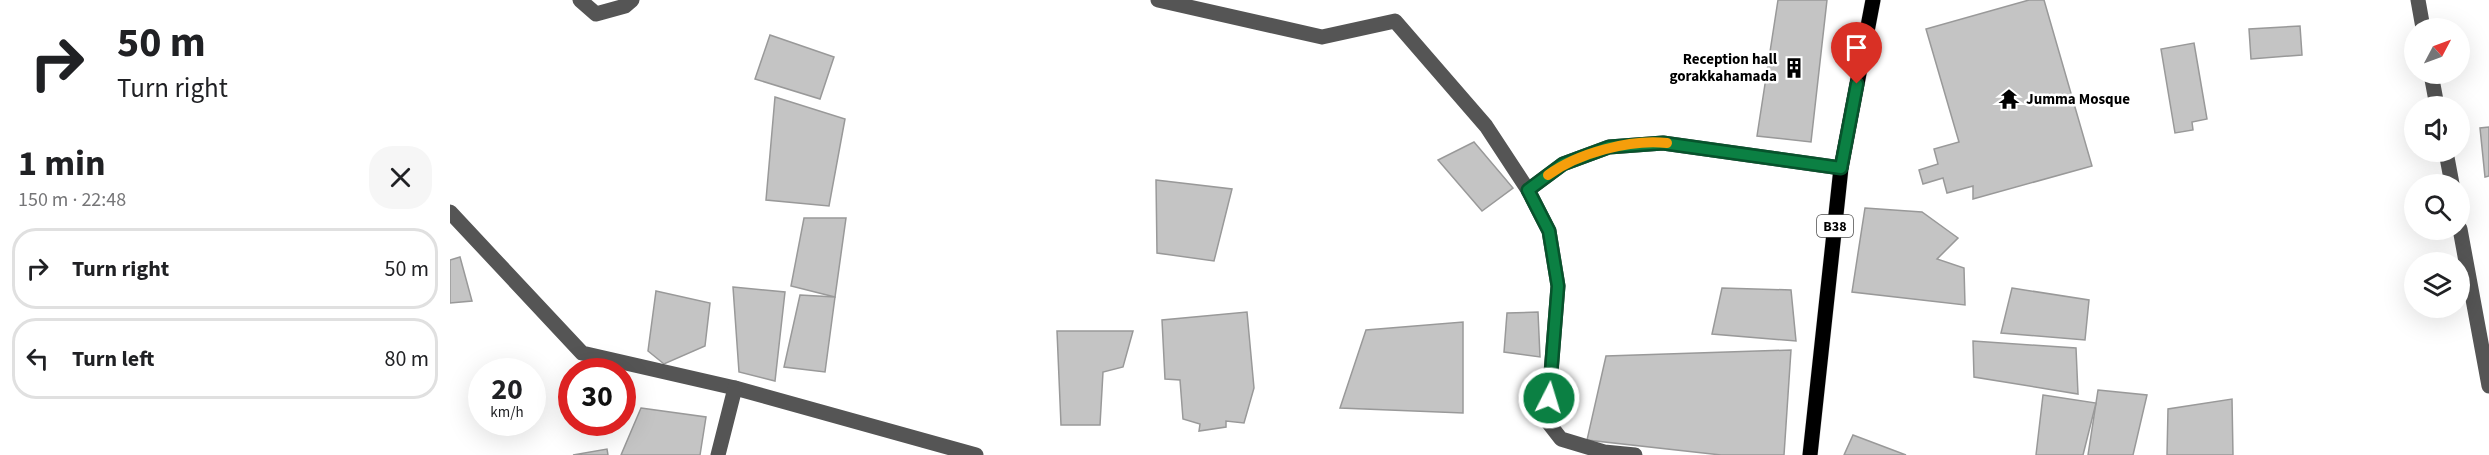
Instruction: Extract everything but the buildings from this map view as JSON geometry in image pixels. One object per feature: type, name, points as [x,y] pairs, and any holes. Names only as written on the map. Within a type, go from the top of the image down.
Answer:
[{"type":"main road","name":"B38","points":[[1810,455],[1841,168],[1873,0]]},
{"type":"street","points":[[580,0],[596,14],[625,6],[632,0]]},
{"type":"street","points":[[1158,0],[1322,37],[1395,21],[1486,126],[1528,190],[1549,231],[1558,286],[1547,421],[1561,438],[1604,452],[1635,455]]},
{"type":"street","points":[[2418,0],[2421,18]]},
{"type":"street","points":[[1528,190],[1563,164],[1609,147],[1663,143],[1841,168]]},
{"type":"street","points":[[450,212],[582,353],[735,388],[976,455]]},
{"type":"street","points":[[2462,240],[2489,386]]},
{"type":"street","points":[[718,455],[735,388]]},
{"type":"slow traffic","points":[[1548,175],[1563,164],[1609,147],[1667,143]]},
{"type":"place","name":"Reception hall gorakkahamada","points":[[1794,68]]},
{"type":"place","name":"Jumma Mosque","points":[[2009,99]]},
{"type":"route","points":[[1549,398],[1558,286],[1549,231],[1528,190],[1563,164],[1609,147],[1663,143],[1841,168],[1857,84]]}]
